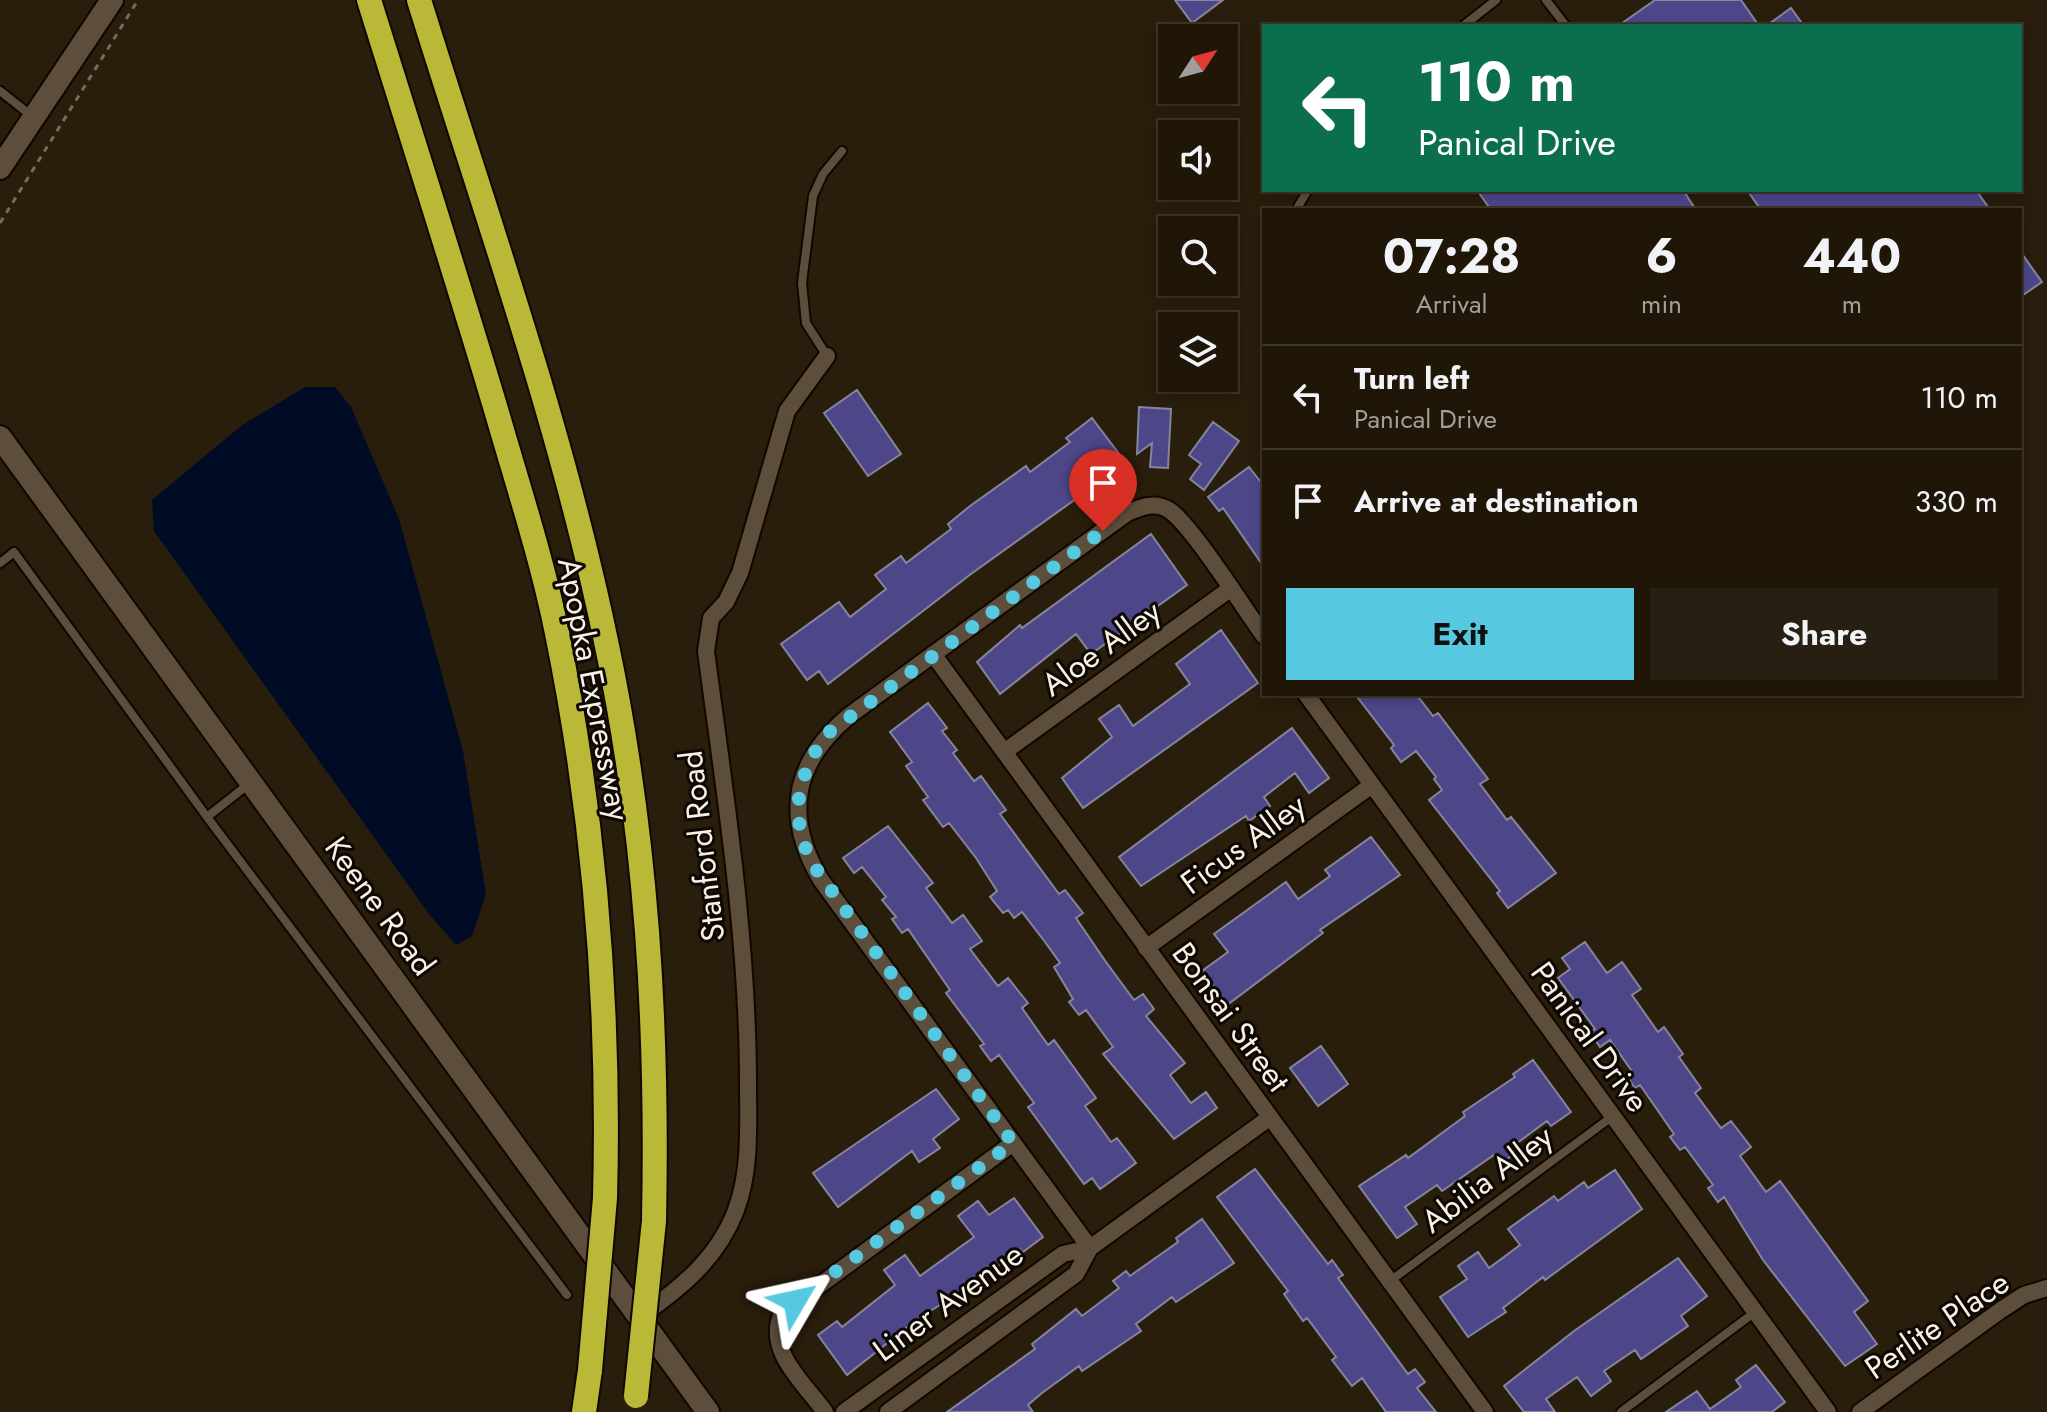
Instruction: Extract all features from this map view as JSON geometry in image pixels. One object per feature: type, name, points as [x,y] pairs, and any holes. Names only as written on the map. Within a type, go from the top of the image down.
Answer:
[{"type":"highway","name":"Apopka Expressway","points":[[369,0],[492,397],[557,631],[579,754],[597,895],[605,1039],[605,1198],[584,1412]]},
{"type":"highway","name":"Apopka Expressway","points":[[419,0],[575,513],[610,660],[642,864],[657,1084],[654,1221],[635,1404]]},
{"type":"main road","points":[[0,168],[112,0]]},
{"type":"main road","name":"Keene Road","points":[[0,437],[708,1412]]},
{"type":"street","name":"Stanford Road","points":[[640,1317],[693,1277],[718,1246],[737,1210],[748,1157],[747,986],[737,882],[706,651],[711,618],[726,602],[740,573],[787,411],[827,356]]},
{"type":"street","points":[[1090,1248],[821,880],[801,840],[797,811],[800,784],[824,736],[1127,513],[1143,506],[1159,506],[1179,519],[1262,633]]},
{"type":"street","name":"Aloe Alley","points":[[1004,752],[1230,589]]},
{"type":"street","name":"Bonsai Street","points":[[933,654],[1485,1412]]},
{"type":"street","name":"Panical Drive","points":[[1307,696],[1828,1412]]},
{"type":"street","name":"Ficus Alley","points":[[1146,948],[1372,785]]},
{"type":"street","name":"Liner Avenue","points":[[844,1412],[1063,1254],[1090,1248],[1269,1118]]},
{"type":"street","points":[[825,1412],[775,1341],[776,1327],[782,1313],[1013,1143]]},
{"type":"street","name":"Liner Avenue","points":[[888,1412],[1076,1274],[1090,1248]]},
{"type":"street","name":"Perlite Place","points":[[1860,1412],[2001,1310],[2024,1295],[2047,1288]]},
{"type":"lane","points":[[1466,24],[1496,0]]},
{"type":"lane","points":[[1546,0],[1564,24]]},
{"type":"lane","points":[[0,91],[34,117]]},
{"type":"lane","points":[[827,356],[806,323],[802,283],[813,196],[823,174],[842,151]]},
{"type":"lane","points":[[0,563],[14,552],[207,817],[567,1295]]},
{"type":"lane","points":[[207,817],[251,782]]},
{"type":"lane","name":"Abilia Alley","points":[[1390,1281],[1613,1116]]},
{"type":"lane","points":[[1621,1412],[1755,1312]]},
{"type":"path","points":[[0,223],[138,0]]},
{"type":"water","points":[[305,387],[335,387],[351,407],[399,519],[463,751],[486,894],[472,936],[456,945],[429,914],[154,531],[152,500],[241,426]]},
{"type":"building","points":[[1175,0],[1223,0],[1192,23]]},
{"type":"building","points":[[1655,0],[1741,0],[1758,24],[1621,24]]},
{"type":"building","points":[[1791,8],[1803,24],[1769,24]]},
{"type":"building","points":[[1478,192],[1684,192],[1695,208],[1490,208]]},
{"type":"building","points":[[1748,192],[1977,192],[1989,208],[1760,208]]},
{"type":"building","points":[[2022,254],[2042,282],[2022,296]]},
{"type":"building","points":[[857,390],[901,454],[868,476],[824,413]]},
{"type":"building","points":[[1139,407],[1171,409],[1168,468],[1150,467],[1152,443],[1137,454]]},
{"type":"building","points":[[1092,418],[1126,463],[971,574],[828,684],[819,671],[807,680],[781,644],[839,602],[850,617],[886,589],[875,575],[901,556],[906,563],[951,529],[948,524],[970,506],[1026,466],[1030,472],[1070,442],[1066,438]]},
{"type":"building","points":[[1213,422],[1239,441],[1204,490],[1190,479],[1201,464],[1189,455]]},
{"type":"building","points":[[1249,467],[1262,483],[1262,564],[1223,508],[1219,511],[1208,497]]},
{"type":"building","points":[[1151,534],[1187,585],[1091,654],[1076,634],[1000,694],[977,662],[1020,625],[1022,628]]},
{"type":"building","points":[[1221,630],[1258,683],[1083,808],[1062,778],[1112,737],[1099,719],[1119,705],[1133,726],[1190,684],[1176,664]]},
{"type":"building","points":[[1357,696],[1418,696],[1433,716],[1438,713],[1488,779],[1480,784],[1507,820],[1511,817],[1556,873],[1508,908],[1497,893],[1500,891],[1429,800],[1442,790],[1434,779],[1436,777],[1416,751],[1401,762],[1391,748],[1394,745]]},
{"type":"building","points":[[928,703],[947,728],[942,731],[957,750],[953,753],[974,781],[981,776],[1006,810],[1000,814],[1059,894],[1065,890],[1083,913],[1076,918],[1134,1000],[1143,994],[1154,1009],[1146,1016],[1185,1063],[1170,1075],[1191,1103],[1206,1092],[1217,1108],[1174,1139],[1103,1054],[1113,1047],[1086,1010],[1079,1015],[1069,1002],[1073,999],[1054,967],[1060,963],[1045,942],[1022,912],[1014,918],[1008,910],[1003,913],[990,897],[997,891],[976,858],[949,823],[943,827],[923,800],[928,797],[906,766],[912,762],[890,732]]},
{"type":"building","points":[[1292,728],[1329,778],[1309,793],[1295,773],[1264,797],[1270,806],[1249,821],[1246,816],[1141,886],[1119,857]]},
{"type":"building","points":[[888,826],[933,883],[926,888],[952,923],[963,915],[982,941],[970,949],[998,986],[1008,978],[1028,1003],[1022,1008],[1048,1045],[1054,1040],[1096,1098],[1085,1106],[1111,1142],[1117,1138],[1136,1163],[1100,1189],[1092,1178],[1084,1184],[1028,1107],[1034,1103],[999,1055],[991,1061],[980,1046],[984,1044],[946,993],[950,990],[908,929],[902,933],[892,919],[896,917],[882,900],[886,897],[862,867],[854,873],[843,858]]},
{"type":"building","points":[[1371,837],[1400,875],[1320,930],[1323,933],[1227,1005],[1202,971],[1228,952],[1214,934],[1286,882],[1298,899],[1330,876],[1325,870]]},
{"type":"building","points":[[1585,942],[1607,973],[1622,962],[1641,989],[1632,995],[1658,1032],[1664,1027],[1683,1054],[1679,1057],[1701,1088],[1695,1093],[1721,1128],[1731,1121],[1751,1147],[1740,1156],[1766,1192],[1780,1181],[1868,1301],[1854,1312],[1877,1344],[1845,1366],[1763,1260],[1724,1197],[1718,1202],[1708,1188],[1713,1185],[1685,1147],[1680,1150],[1670,1137],[1674,1134],[1640,1085],[1635,1088],[1625,1074],[1631,1070],[1610,1040],[1600,1047],[1590,1032],[1595,1029],[1558,978],[1570,969],[1562,958]]},
{"type":"building","points":[[1321,1046],[1348,1084],[1318,1106],[1290,1068]]},
{"type":"building","points":[[1533,1060],[1571,1112],[1551,1126],[1547,1121],[1516,1144],[1520,1150],[1500,1164],[1494,1155],[1442,1191],[1437,1185],[1405,1207],[1417,1224],[1397,1238],[1359,1186],[1406,1155],[1408,1158]]},
{"type":"building","points":[[936,1089],[959,1119],[933,1139],[940,1148],[919,1162],[912,1151],[838,1207],[813,1173]]},
{"type":"building","points":[[1255,1169],[1328,1264],[1332,1260],[1343,1275],[1338,1278],[1408,1374],[1415,1369],[1425,1382],[1417,1388],[1436,1412],[1386,1412],[1362,1378],[1352,1386],[1332,1360],[1336,1357],[1307,1318],[1303,1321],[1284,1294],[1288,1291],[1217,1197]]},
{"type":"building","points":[[1615,1170],[1642,1209],[1545,1280],[1543,1277],[1503,1308],[1506,1312],[1468,1337],[1440,1297],[1467,1279],[1458,1266],[1478,1252],[1489,1268],[1520,1245],[1508,1229],[1554,1196],[1558,1201],[1584,1182],[1588,1188]]},
{"type":"building","points":[[1014,1198],[1043,1237],[1023,1252],[1020,1249],[948,1305],[945,1302],[919,1318],[847,1375],[818,1335],[837,1321],[842,1327],[895,1285],[884,1270],[905,1255],[920,1276],[974,1237],[958,1216],[978,1201],[989,1215]]},
{"type":"building","points":[[1202,1219],[1234,1263],[1176,1302],[1172,1297],[1136,1324],[1141,1331],[1082,1371],[1079,1366],[1042,1393],[1028,1405],[1033,1412],[947,1412],[1035,1349],[1032,1344],[1076,1309],[1082,1316],[1119,1288],[1113,1281],[1126,1271],[1130,1276],[1178,1242],[1176,1238]]},
{"type":"building","points":[[1678,1258],[1707,1296],[1681,1316],[1688,1326],[1641,1359],[1635,1350],[1604,1371],[1611,1381],[1591,1396],[1577,1377],[1546,1399],[1555,1412],[1524,1412],[1504,1386],[1574,1331]]},
{"type":"building","points":[[1756,1365],[1785,1402],[1772,1412],[1666,1412],[1697,1391],[1710,1409],[1741,1387],[1736,1380]]},
{"type":"route","points":[[795,1301],[1013,1143],[821,880],[801,840],[797,811],[800,784],[824,736],[1103,531]]}]
